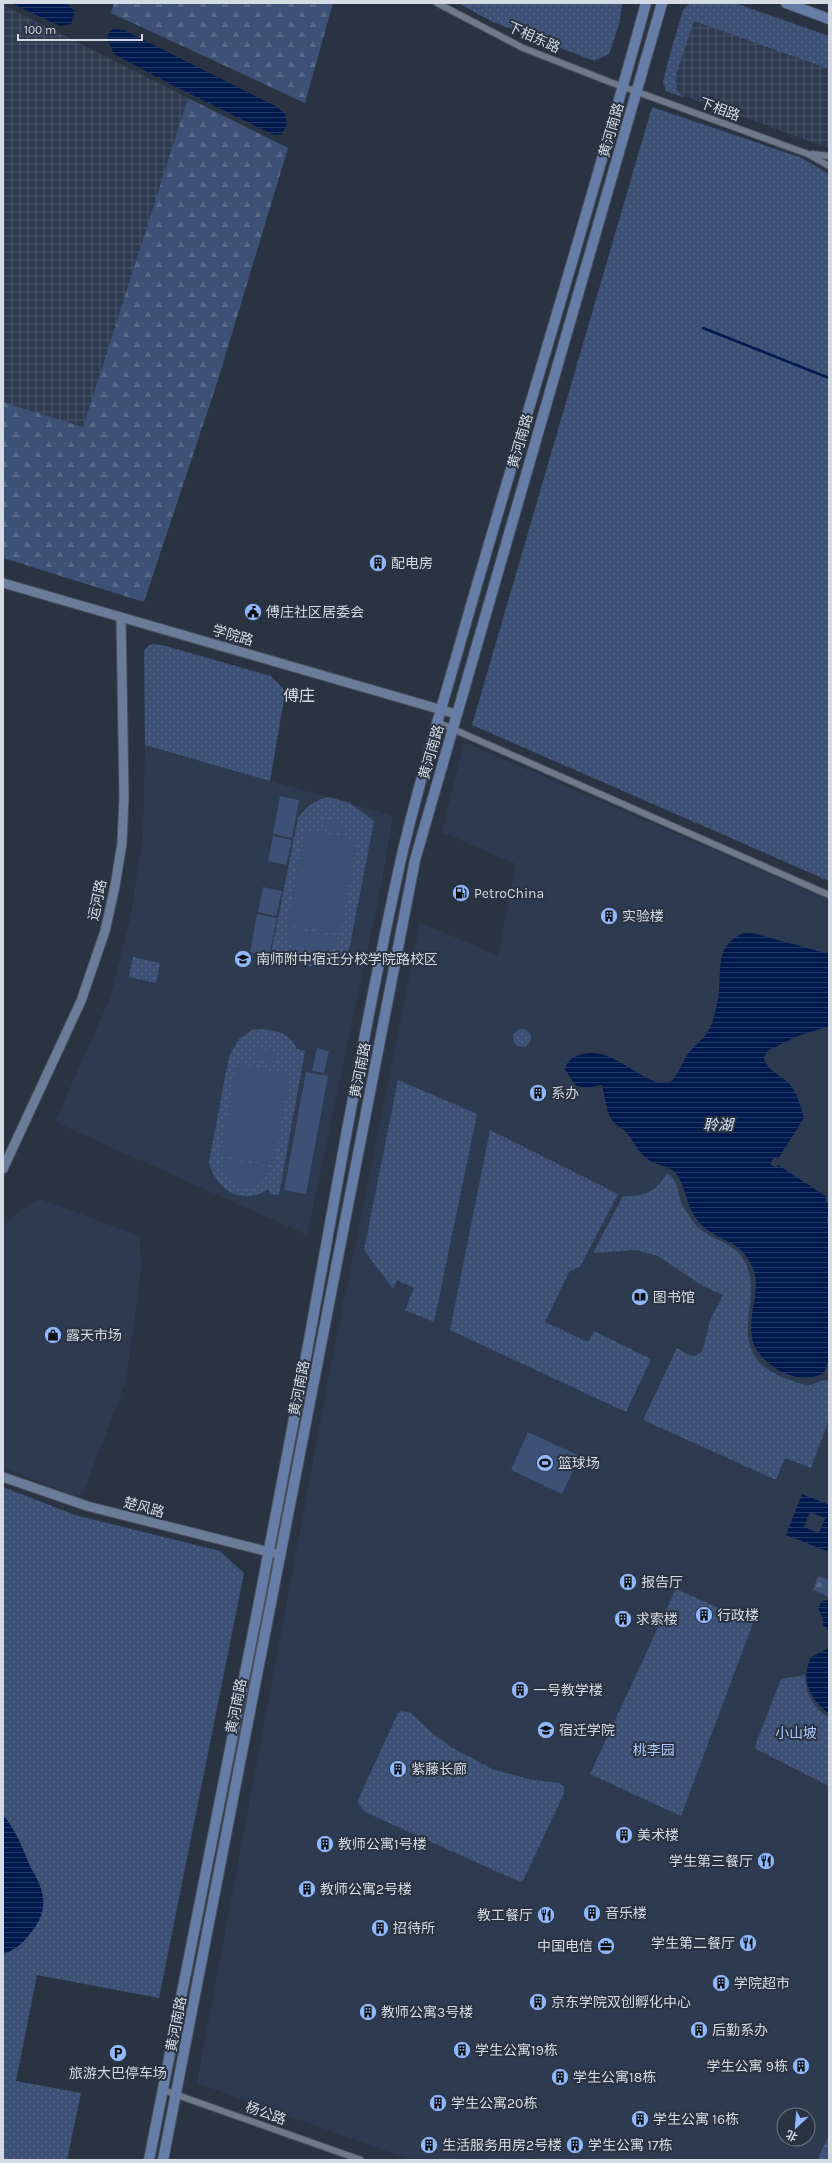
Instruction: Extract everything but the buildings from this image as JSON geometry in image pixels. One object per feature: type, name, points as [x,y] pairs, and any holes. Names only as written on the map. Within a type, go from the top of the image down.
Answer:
[{"type":"main road","name":"黄河南路","points":[[149,2160],[268,1552],[363,1043],[402,856],[437,722],[624,87],[646,3]]},
{"type":"main road","name":"黄河南路","points":[[163,2160],[415,860],[662,3]]},
{"type":"main road","points":[[786,3],[829,19]]},
{"type":"street","name":"下相东路","points":[[437,3],[523,48],[624,87]]},
{"type":"street","name":"下相路","points":[[624,87],[808,154],[829,166]]},
{"type":"street","name":"下相路","points":[[808,154],[829,156]]},
{"type":"street","name":"学院路","points":[[3,583],[456,714]]},
{"type":"street","name":"运河路","points":[[3,1169],[84,994],[105,931],[115,886],[122,843],[124,797],[121,617]]},
{"type":"street","points":[[437,722],[829,895]]},
{"type":"street","name":"楚风路","points":[[3,1477],[87,1506],[281,1555]]},
{"type":"street","name":"杨公路","points":[[163,2090],[361,2160]]},
{"type":"shaded area","points":[[3,5],[188,98],[83,427],[3,402]]},
{"type":"shaded area","points":[[694,21],[829,69],[829,148],[679,94],[676,88],[675,78]]},
{"type":"shaded area","name":"宿迁学院","points":[[464,742],[829,900],[829,2160],[411,2160],[197,2083],[329,1376],[420,922],[498,956],[516,864],[442,832]]},
{"type":"shaded area","name":"南师附中宿迁分校学院路校区","points":[[145,745],[393,816],[383,876],[307,1235],[55,1122],[110,998],[130,920],[143,836]]},
{"type":"shaded area","points":[[40,1199],[140,1236],[141,1271],[126,1381],[82,1496],[71,1494],[3,1468],[3,1229],[9,1220],[26,1206]]},
{"type":"green space","points":[[114,3],[333,3],[305,103],[111,13]]},
{"type":"green space","points":[[458,3],[622,3],[620,21],[609,54],[594,61],[491,21]]},
{"type":"green space","points":[[690,3],[735,3],[829,36],[829,69],[694,21],[675,78],[677,90],[685,98],[666,91],[663,82],[667,65],[683,10]]},
{"type":"green space","points":[[188,98],[288,148],[218,380],[144,602],[3,558],[3,402],[83,427]]},
{"type":"green space","points":[[652,107],[802,158],[829,174],[829,881],[472,725]]},
{"type":"green space","points":[[153,644],[162,645],[271,676],[283,688],[285,694],[270,781],[145,745],[144,651],[148,646]]},
{"type":"green space","points":[[280,796],[299,800],[292,838],[273,834]]},
{"type":"green space","points":[[329,797],[350,803],[374,821],[346,966],[334,965],[335,958],[321,965],[307,966],[295,961],[282,950],[280,961],[270,959],[298,818],[304,810],[312,804]]},
{"type":"green space","points":[[324,819],[345,824],[343,834],[322,829]]},
{"type":"green space","points":[[305,830],[358,840],[340,934],[287,924]]},
{"type":"green space","points":[[273,836],[292,840],[286,865],[268,861]]},
{"type":"green space","points":[[263,887],[282,891],[276,916],[258,912]]},
{"type":"green space","points":[[257,914],[277,918],[269,956],[250,952]]},
{"type":"green space","points":[[287,928],[339,937],[333,947],[326,953],[317,956],[308,956],[293,948],[288,939]]},
{"type":"green space","points":[[133,957],[160,963],[156,983],[129,977]]},
{"type":"green space","points":[[260,1029],[287,1036],[291,1039],[297,1049],[305,1051],[279,1195],[269,1194],[269,1189],[259,1194],[240,1196],[224,1188],[218,1181],[209,1162],[229,1056],[239,1039],[252,1030]]},
{"type":"green space","points":[[518,1029],[526,1029],[531,1034],[529,1045],[526,1047],[518,1047],[513,1042],[513,1034]]},
{"type":"green space","points":[[256,1048],[277,1053],[275,1063],[254,1059]]},
{"type":"green space","points":[[317,1048],[329,1051],[324,1073],[312,1071]]},
{"type":"green space","points":[[236,1064],[290,1074],[274,1165],[220,1155]]},
{"type":"green space","points":[[306,1072],[328,1076],[306,1194],[284,1190]]},
{"type":"green space","points":[[398,1080],[477,1114],[434,1322],[405,1310],[414,1288],[397,1280],[393,1289],[364,1250]]},
{"type":"green space","points":[[490,1130],[618,1194],[582,1263],[579,1267],[569,1272],[545,1322],[588,1342],[594,1331],[651,1359],[626,1412],[450,1330]]},
{"type":"green space","points":[[220,1158],[272,1168],[266,1178],[258,1185],[243,1187],[236,1185],[225,1174]]},
{"type":"green space","points":[[667,1173],[675,1182],[685,1210],[699,1229],[733,1248],[744,1260],[750,1275],[751,1291],[748,1339],[753,1353],[763,1366],[782,1377],[803,1384],[809,1385],[826,1380],[829,1381],[829,1419],[811,1468],[785,1458],[776,1480],[643,1420],[677,1348],[686,1354],[693,1356],[702,1351],[710,1320],[723,1295],[703,1286],[658,1256],[636,1250],[593,1253],[623,1196],[638,1196],[649,1192],[659,1185]]},
{"type":"green space","name":"篮球场","points":[[528,1432],[580,1456],[562,1494],[511,1470]]},
{"type":"green space","points":[[3,1487],[75,1515],[220,1551],[244,1573],[159,1998],[37,1975],[16,2081],[81,2093],[67,2160],[3,2160]]},
{"type":"green space","points":[[818,1576],[829,1580],[829,1597],[813,1590]]},
{"type":"green space","name":"桃李园","points":[[676,1589],[753,1623],[681,1816],[590,1774]]},
{"type":"green space","name":"小山坡","points":[[805,1675],[806,1688],[811,1700],[823,1714],[829,1718],[829,1786],[756,1749],[755,1746],[781,1679]]},
{"type":"green space","points":[[402,1711],[411,1713],[432,1733],[451,1747],[492,1769],[532,1780],[560,1783],[564,1787],[564,1793],[523,1881],[520,1882],[365,1812],[357,1802],[398,1713]]},
{"type":"green space","points":[[829,2135],[829,2160],[817,2160]]},
{"type":"water","points":[[11,3],[66,3],[75,11],[71,24],[60,26]]},
{"type":"water","points":[[114,29],[124,30],[277,107],[285,114],[287,124],[282,134],[274,135],[178,88],[114,54],[107,38],[110,31]]},
{"type":"water","name":"聆湖","points":[[748,932],[829,954],[829,1026],[798,1036],[767,1051],[764,1058],[769,1067],[791,1086],[804,1118],[778,1159],[774,1157],[770,1164],[776,1168],[778,1165],[827,1197],[825,1201],[829,1203],[827,1223],[829,1224],[829,1359],[824,1373],[809,1378],[794,1377],[772,1366],[762,1357],[755,1346],[751,1323],[756,1287],[755,1275],[746,1256],[741,1250],[712,1233],[699,1222],[691,1209],[684,1188],[674,1171],[645,1157],[626,1132],[613,1122],[608,1113],[602,1085],[587,1088],[576,1086],[565,1070],[570,1061],[578,1055],[596,1053],[608,1056],[653,1081],[664,1083],[672,1081],[677,1075],[688,1054],[704,1037],[712,1023],[719,996],[722,956],[725,948],[738,936]]},
{"type":"water","points":[[802,1494],[829,1505],[829,1545],[827,1551],[786,1535]],"holes":[[[810,1512],[825,1518],[819,1533],[804,1527]]]},
{"type":"water","points":[[825,1600],[829,1601],[829,1631],[823,1625],[823,1619],[818,1608]]},
{"type":"water","points":[[829,1648],[829,1714],[822,1708],[812,1695],[806,1674],[811,1657]]},
{"type":"water","points":[[3,1815],[15,1833],[36,1877],[42,1894],[43,1908],[34,1929],[23,1942],[18,1947],[3,1954]]},
{"type":"waterway","points":[[703,328],[829,378]]},
{"type":"place","name":"配电房","points":[[378,563]]},
{"type":"place","name":"傅庄社区居委会","points":[[253,612]]},
{"type":"place","name":"PetroChina","points":[[461,893]]},
{"type":"place","name":"实验楼","points":[[609,916]]},
{"type":"place","name":"南师附中宿迁分校学院路校区","points":[[243,959]]},
{"type":"place","name":"系办","points":[[538,1093]]},
{"type":"place","name":"图书馆","points":[[640,1297]]},
{"type":"place","name":"露天市场","points":[[53,1335]]},
{"type":"place","name":"篮球场","points":[[545,1463]]},
{"type":"place","name":"报告厅","points":[[628,1582]]},
{"type":"place","name":"行政楼","points":[[704,1615]]},
{"type":"place","name":"求索楼","points":[[623,1619]]},
{"type":"place","name":"一号教学楼","points":[[520,1690]]},
{"type":"place","name":"宿迁学院","points":[[546,1730]]},
{"type":"place","name":"紫藤长廊","points":[[398,1769]]},
{"type":"place","name":"美术楼","points":[[624,1835]]},
{"type":"place","name":"教师公寓1号楼","points":[[325,1844]]},
{"type":"place","name":"学生第三餐厅","points":[[766,1861]]},
{"type":"place","name":"教师公寓2号楼","points":[[307,1889]]},
{"type":"place","name":"音乐楼","points":[[592,1913]]},
{"type":"place","name":"教工餐厅","points":[[546,1915]]},
{"type":"place","name":"招待所","points":[[380,1928]]},
{"type":"place","name":"学生第二餐厅","points":[[748,1943]]},
{"type":"place","name":"中国电信","points":[[606,1946]]},
{"type":"place","name":"学院超市","points":[[721,1983]]},
{"type":"place","name":"京东学院双创孵化中心","points":[[538,2002]]},
{"type":"place","name":"教师公寓3号楼","points":[[368,2012]]},
{"type":"place","name":"后勤系办","points":[[699,2030]]},
{"type":"place","name":"学生公寓19栋","points":[[462,2050]]},
{"type":"place","name":"旅游大巴停车场","points":[[118,2053]]},
{"type":"place","name":"学生公寓 9栋","points":[[801,2066]]},
{"type":"place","name":"学生公寓18栋","points":[[560,2077]]},
{"type":"place","name":"学生公寓20栋","points":[[438,2103]]},
{"type":"place","name":"学生公寓 16栋","points":[[640,2119]]},
{"type":"place","name":"生活服务用房2号楼","points":[[429,2145]]},
{"type":"place","name":"学生公寓 17栋","points":[[575,2145]]},
{"type":"district","name":"傅庄","points":[[299,695]]}]
